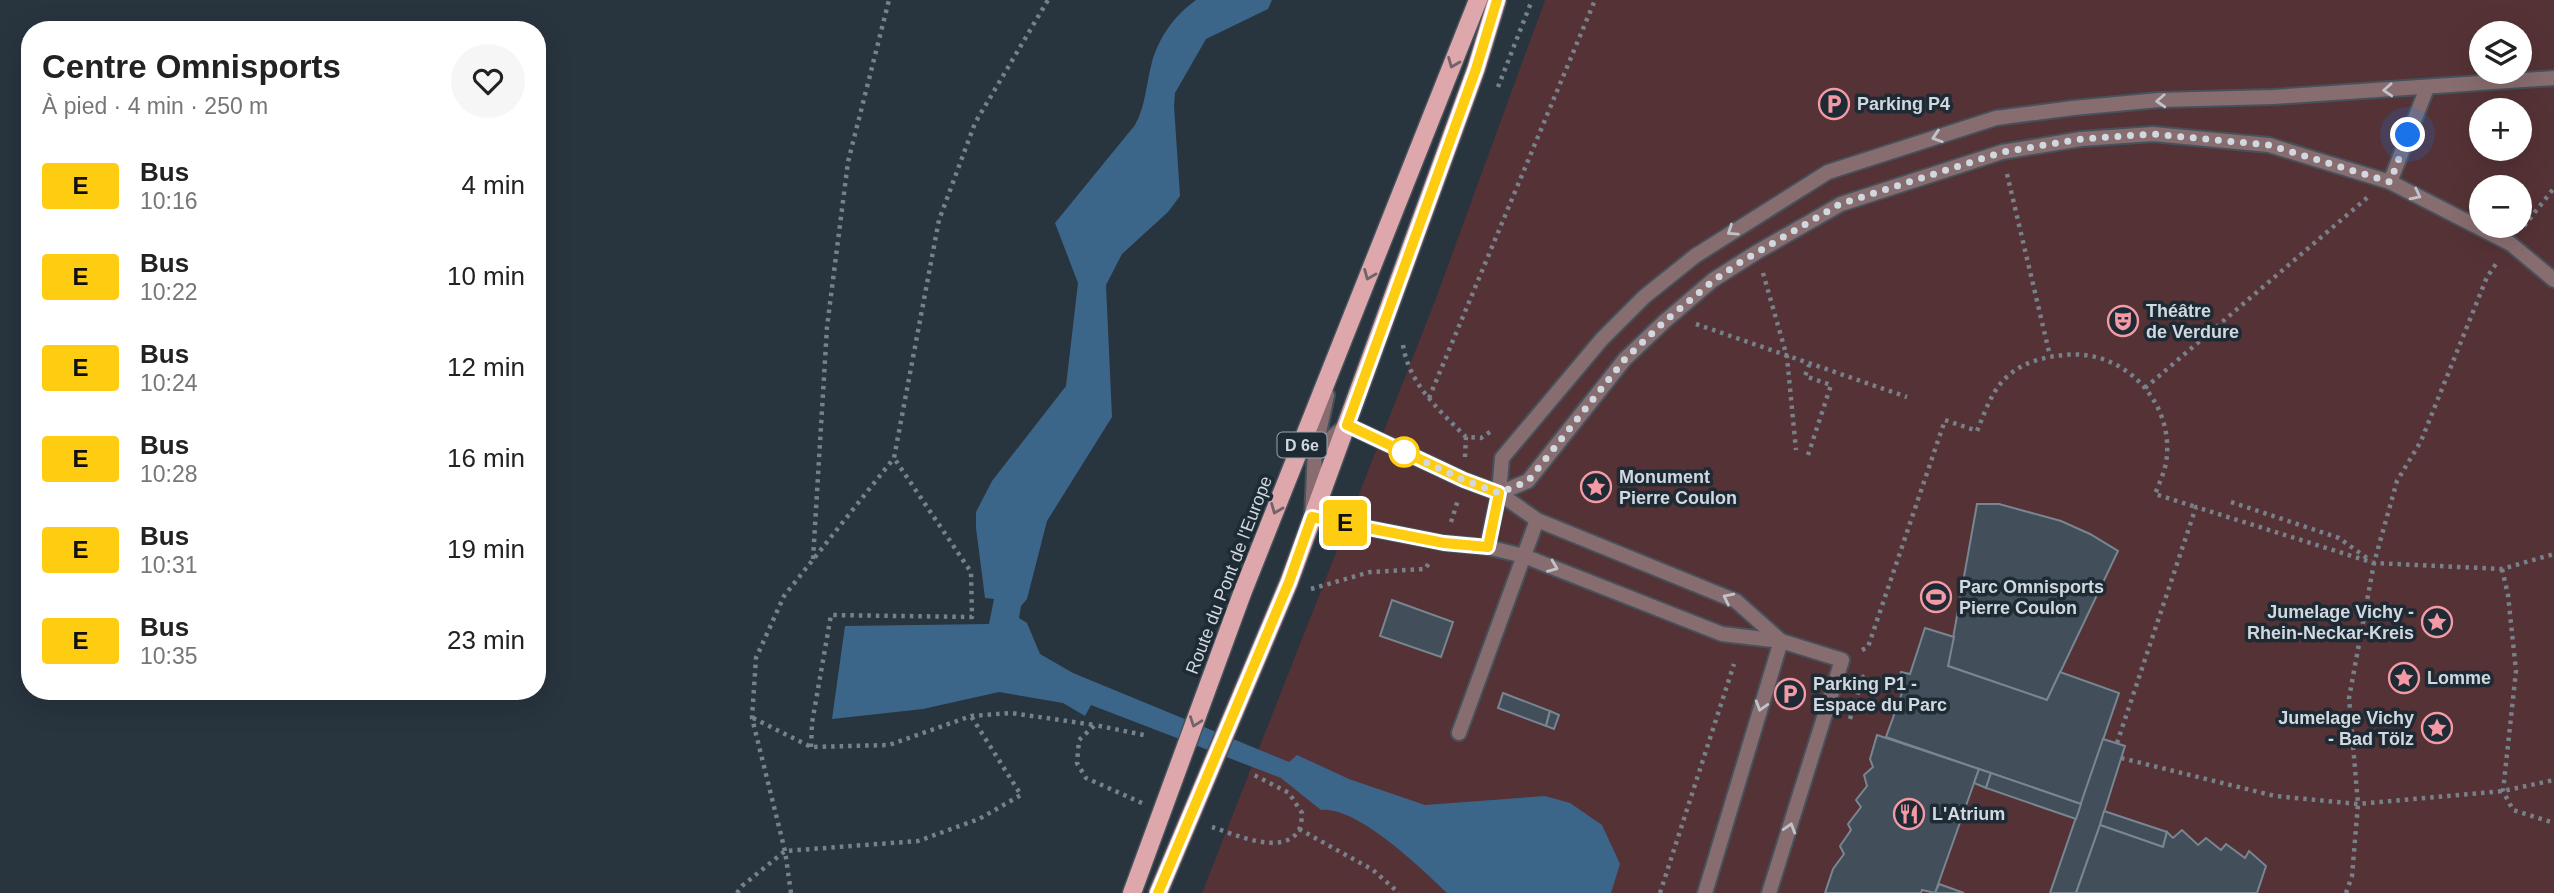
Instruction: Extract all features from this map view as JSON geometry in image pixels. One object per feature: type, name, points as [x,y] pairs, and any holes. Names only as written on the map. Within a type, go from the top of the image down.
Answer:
[{"type":"main road","name":"Route du Pont de l'Europe","points":[[1132,893],[1243,591],[1478,0]]},
{"type":"main road","name":"D 6e","points":[[1158,893],[1289,582],[1476,69],[1497,0]]},
{"type":"street","points":[[1488,547],[1499,493],[1502,458],[1602,339],[1644,297],[1695,256],[1828,172],[1996,118],[2073,108],[2159,100],[2273,97],[2554,78]]},
{"type":"street","points":[[2390,182],[2427,88]]},
{"type":"street","points":[[1499,493],[1528,481],[1625,359],[1665,321],[1739,263],[1840,204],[2003,152],[2081,139],[2153,134],[2269,145],[2390,182],[2511,244],[2554,280]]},
{"type":"street","points":[[1332,369],[1315,451],[1312,517],[1444,543],[1488,547],[1524,556],[1722,635],[1781,641],[1842,660],[1769,893]]},
{"type":"street","points":[[1293,467],[1347,425],[1464,480],[1499,493],[1537,520],[1736,601],[1781,641]]},
{"type":"street","points":[[1459,733],[1537,520]]},
{"type":"street","points":[[1705,893],[1781,641]]},
{"type":"path","points":[[813,560],[827,327],[848,162],[889,0]]},
{"type":"path","points":[[790,893],[785,850],[752,718],[756,658],[784,596],[894,458],[939,220],[975,123],[1048,0]]},
{"type":"path","points":[[1466,437],[1429,399],[1595,0]]},
{"type":"path","points":[[2007,176],[2050,356]]},
{"type":"path","points":[[2346,893],[2352,876],[2358,804],[2348,698],[2374,563],[2397,481],[2421,441],[2487,277],[2554,188]]},
{"type":"path","points":[[2145,388],[2371,194],[2359,190]]},
{"type":"path","points":[[1762,271],[1787,357],[1797,450]]},
{"type":"path","points":[[1692,323],[1907,397]]},
{"type":"path","points":[[1842,660],[1868,647],[1945,420],[1977,431],[1990,400],[2008,376],[2029,362],[2050,356],[2095,355],[2116,363],[2151,394],[2165,428],[2166,464],[2155,494],[2374,563],[2502,569],[2554,554]]},
{"type":"path","points":[[1808,454],[1831,385],[1805,376],[1809,365]]},
{"type":"path","points":[[811,747],[812,723],[831,615],[972,617],[971,572],[894,458]]},
{"type":"path","points":[[1444,543],[1464,480]]},
{"type":"path","points":[[2231,502],[2339,538],[2374,563]]},
{"type":"path","points":[[2117,744],[2196,507]]},
{"type":"path","points":[[1308,590],[1370,572],[1425,569]]},
{"type":"path","points":[[2502,569],[2508,594],[2516,671],[2503,791],[2513,810],[2554,823]]},
{"type":"path","points":[[1660,893],[1734,664]]},
{"type":"path","points":[[752,718],[811,747],[889,745],[971,716],[1011,713],[1095,725],[1144,736]]},
{"type":"path","points":[[737,893],[785,850],[918,841],[979,819],[1021,795],[971,716]]},
{"type":"path","points":[[1095,725],[1079,740],[1077,763],[1086,778],[1146,805]]},
{"type":"path","points":[[2121,758],[2275,796],[2358,804],[2503,791],[2554,780]]},
{"type":"path","points":[[1212,827],[1274,845],[1290,839],[1299,829],[1303,813],[1289,793],[1250,773]]},
{"type":"path","points":[[1207,838],[1217,815]]},
{"type":"path","points":[[1299,829],[1373,870],[1399,893]]},
{"type":"shaded area","name":"Parc Omnisports Pierre Coulon","points":[[1545,0],[2554,0],[2554,893],[1202,893],[1435,301]]},
{"type":"water","points":[[1196,0],[1272,0],[1268,9],[1206,39],[1175,93],[1180,196],[1168,212],[1122,254],[1106,285],[1112,417],[1047,521],[1027,599],[1021,606],[1019,618],[1027,623],[1040,654],[1073,673],[1289,762],[1297,755],[1349,779],[1425,805],[1545,796],[1570,803],[1602,825],[1620,864],[1611,893],[1447,893],[1370,828],[1336,811],[1321,810],[1281,778],[1091,705],[1085,716],[1063,703],[999,692],[923,709],[832,719],[845,626],[989,624],[994,599],[985,598],[976,512],[992,481],[1066,386],[1078,283],[1055,223],[1135,125],[1152,62],[1163,35]]},
{"type":"building","points":[[1977,504],[1999,504],[2061,521],[2118,551],[2047,700],[1948,666]]},
{"type":"building","points":[[1392,600],[1453,622],[1441,657],[1380,636]]},
{"type":"building","points":[[1925,628],[1954,637],[1948,666],[2047,700],[2060,672],[2119,693],[2081,804],[1886,737],[1902,693],[1895,691],[1901,672],[1910,674]]},
{"type":"building","points":[[1503,693],[1550,711],[1546,726],[1498,708]]},
{"type":"building","points":[[1550,711],[1559,715],[1554,729],[1546,726]]},
{"type":"building","name":"L'Atrium","points":[[1877,735],[1979,769],[1935,893],[1922,890],[1921,893],[1825,893],[1833,869],[1844,854],[1840,846],[1851,830],[1848,824],[1861,807],[1856,800],[1867,786],[1864,775],[1873,767],[1870,759]]},
{"type":"building","points":[[2103,739],[2125,746],[2100,825],[2076,893],[2050,893]]},
{"type":"building","points":[[1979,769],[1991,773],[1986,788],[1974,783]]},
{"type":"building","points":[[1991,773],[2081,804],[2076,819],[1986,788]]},
{"type":"building","points":[[2104,811],[2167,832],[2163,847],[2100,825]]},
{"type":"building","points":[[2100,825],[2163,847],[2167,832],[2173,838],[2182,830],[2198,845],[2206,838],[2221,850],[2226,844],[2245,858],[2249,851],[2266,866],[2257,893],[2076,893]]},
{"type":"building","points":[[1939,884],[1964,893],[1935,893]]},
{"type":"bus line","name":"E","points":[[1158,893],[1289,582],[1312,517],[1444,543],[1488,547],[1499,493],[1464,480],[1347,425],[1476,69],[1497,0]]},
{"type":"place","name":"Parking P4","points":[[1834,104]]},
{"type":"place","name":"Théâtre de Verdure","points":[[2123,321]]},
{"type":"place","name":"Monument Pierre Coulon","points":[[1596,487]]},
{"type":"place","name":"Parc Omnisports Pierre Coulon","points":[[1936,597]]},
{"type":"place","name":"Jumelage Vichy - Rhein-Neckar-Kreis","points":[[2437,622]]},
{"type":"place","name":"Lomme","points":[[2404,678]]},
{"type":"place","name":"Parking P1 - Espace du Parc","points":[[1790,694]]},
{"type":"place","name":"Jumelage Vichy - Bad Tölz","points":[[2437,728]]},
{"type":"place","name":"L'Atrium","points":[[1909,814]]},
{"type":"route","points":[[1404,452],[1499,493],[1528,481],[1625,359],[1713,281],[1840,204],[2003,152],[2081,139],[2153,134],[2269,145],[2390,182],[2408,135]]}]
